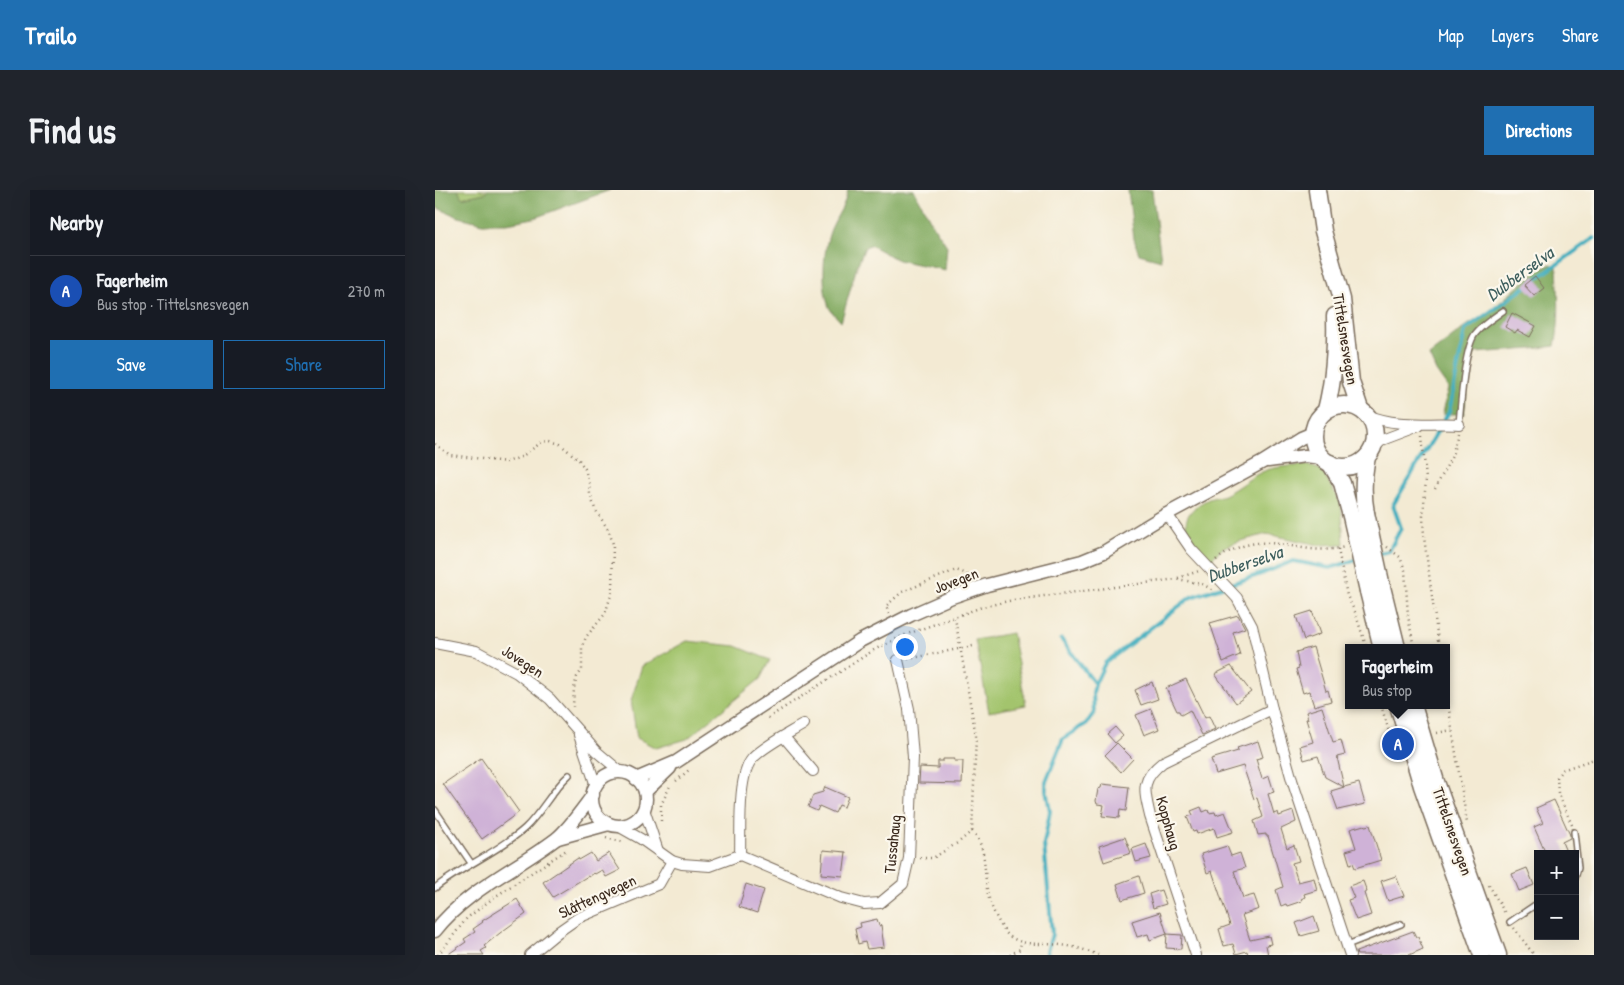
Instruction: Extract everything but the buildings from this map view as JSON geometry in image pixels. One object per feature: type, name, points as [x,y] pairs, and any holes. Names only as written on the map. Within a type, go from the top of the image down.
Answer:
[{"type":"main road","name":"Tittelsnesvegen","points":[[1317,190],[1320,217],[1342,299],[1351,382],[1364,412]]},
{"type":"main road","name":"Tittelsnesvegen","points":[[1326,410],[1332,388],[1334,369],[1333,269]]},
{"type":"main road","points":[[1358,514],[1362,494],[1362,479],[1369,453],[1375,441],[1375,432],[1372,423],[1364,412],[1343,404],[1326,410],[1319,416],[1315,424],[1313,443],[1317,451],[1342,482],[1358,514],[1375,589],[1382,644]]},
{"type":"main road","points":[[1326,461],[1339,466],[1349,466],[1359,463],[1369,453]]},
{"type":"main road","points":[[1375,589],[1396,644]]},
{"type":"main road","name":"Tittelsnesvegen","points":[[1399,709],[1422,786],[1482,955]]},
{"type":"main road","name":"Tittelsnesvegen","points":[[1414,709],[1439,791],[1498,955]]},
{"type":"street","points":[[1364,412],[1382,421],[1421,425],[1459,424]]},
{"type":"street","points":[[1369,453],[1382,440],[1421,425]]},
{"type":"street","name":"Jovegen","points":[[636,779],[676,762],[861,641],[911,615],[952,597],[987,585],[1082,561],[1104,552],[1167,514],[1263,462],[1301,438],[1313,434]]},
{"type":"street","name":"Jovegen","points":[[1263,462],[1305,456],[1326,461]]},
{"type":"street","points":[[1167,514],[1191,549],[1227,586],[1243,607],[1252,626],[1272,708],[1308,831],[1348,950]]},
{"type":"street","name":"Jovegen","points":[[435,643],[476,651],[517,673],[550,699],[596,751],[622,773]]},
{"type":"street","name":"Tussahaug","points":[[740,855],[841,898],[864,904],[880,903],[903,884],[909,858],[913,757],[909,709],[898,660]]},
{"type":"street","name":"Kopphaug","points":[[1196,955],[1150,816],[1145,796],[1145,782],[1151,771],[1163,762],[1272,708]]},
{"type":"street","points":[[594,790],[593,804],[596,813],[602,820],[614,825],[672,861],[682,864],[710,866],[740,855],[742,783],[752,759],[804,724]]},
{"type":"street","name":"Jovegen","points":[[574,727],[594,790]]},
{"type":"street","points":[[784,737],[813,771]]},
{"type":"street","name":"Jovegen","points":[[645,792],[676,762]]},
{"type":"street","points":[[558,838],[607,775],[622,773],[636,779],[642,785],[645,792],[645,809],[658,851]]},
{"type":"street","points":[[435,931],[457,906],[472,894],[558,838],[614,825],[626,825],[634,822],[645,809]]},
{"type":"street","name":"Slåttengvegen","points":[[530,955],[557,932],[578,918],[659,884],[672,861]]},
{"type":"lane","points":[[1459,424],[1467,360],[1472,340],[1479,329],[1503,312]]},
{"type":"lane","points":[[435,888],[525,828],[569,774]]},
{"type":"lane","points":[[435,810],[471,863]]},
{"type":"lane","points":[[1574,832],[1576,850]]},
{"type":"lane","points":[[1510,922],[1534,906]]},
{"type":"lane","points":[[1348,950],[1401,924]]},
{"type":"path","points":[[1435,490],[1453,456],[1459,424]]},
{"type":"path","points":[[1421,425],[1426,479],[1423,516],[1424,537],[1438,644]]},
{"type":"path","points":[[435,444],[450,455],[507,462],[521,457],[542,442],[550,441],[560,444],[579,460],[585,469],[595,509],[609,530],[613,544],[612,592],[605,614],[586,637],[582,648],[582,670],[577,677],[574,688],[574,727]]},
{"type":"path","points":[[765,719],[875,650],[902,636],[982,607],[1013,600],[1188,576],[1207,567],[1237,548],[1255,542],[1316,550],[1338,549],[1347,596],[1355,612],[1365,644]]},
{"type":"path","points":[[1390,549],[1400,557],[1405,570],[1408,616],[1413,644]]},
{"type":"path","points":[[889,614],[886,606],[902,592],[957,570],[967,574],[968,578]]},
{"type":"path","points":[[1177,578],[1203,584],[1216,592],[1227,586]]},
{"type":"path","points":[[955,618],[976,736],[972,831],[979,840],[983,851],[988,895],[994,913],[1011,938],[1021,942],[1062,945],[1097,955]]},
{"type":"path","points":[[898,660],[960,650],[973,646]]},
{"type":"path","points":[[1382,709],[1393,745]]},
{"type":"path","points":[[1449,709],[1468,828]]},
{"type":"path","points":[[1434,724],[1437,734],[1452,730]]},
{"type":"path","points":[[1574,832],[1558,793],[1557,777],[1562,770],[1594,759]]},
{"type":"path","points":[[661,826],[661,805],[669,787],[691,768]]},
{"type":"path","points":[[909,858],[933,858],[959,842],[972,831]]},
{"type":"path","points":[[601,838],[608,838],[627,844]]},
{"type":"path","points":[[438,955],[467,918],[573,845]]},
{"type":"path","points":[[1489,884],[1510,922],[1533,955]]},
{"type":"path","points":[[1010,955],[1020,949],[1021,942]]},
{"type":"green space","points":[[435,190],[458,190],[462,198],[485,193],[487,190],[610,190],[534,218],[507,223],[483,223],[459,217],[435,207]]},
{"type":"green space","points":[[458,190],[487,190],[485,193],[461,198]]},
{"type":"green space","points":[[848,190],[914,190],[947,246],[945,270],[898,260],[870,245],[865,247],[857,266],[841,322],[829,307],[826,299],[824,268],[828,237],[845,201]]},
{"type":"green space","points":[[1128,190],[1152,190],[1161,260],[1139,254],[1134,239]]},
{"type":"green space","points":[[1551,264],[1557,267],[1559,316],[1555,346],[1475,353],[1469,370],[1464,414],[1443,414],[1448,388],[1436,371],[1429,355],[1468,325],[1488,313],[1535,272]]},
{"type":"green space","points":[[1306,465],[1322,470],[1341,504],[1344,544],[1319,545],[1267,534],[1224,547],[1211,559],[1202,552],[1189,536],[1186,528],[1187,520],[1190,513],[1197,506],[1209,499],[1224,495],[1267,470]]},
{"type":"green space","points":[[1012,633],[1026,705],[989,712],[975,640]]},
{"type":"green space","points":[[687,641],[736,646],[770,660],[760,679],[687,739],[656,748],[637,738],[631,701],[642,666]]},
{"type":"waterway","name":"Dubberselva","points":[[1380,553],[1389,551],[1401,528],[1393,505],[1449,412],[1465,330],[1594,238]]},
{"type":"waterway","name":"Dubberselva","points":[[1046,955],[1052,934],[1044,844],[1050,811],[1045,784],[1063,739],[1087,723],[1094,713],[1093,693],[1105,663],[1191,597],[1264,573],[1293,561],[1330,568],[1356,560]]},
{"type":"waterway","points":[[1061,639],[1095,684]]},
{"type":"place","name":"Fagerheim","points":[[1398,744]]}]
